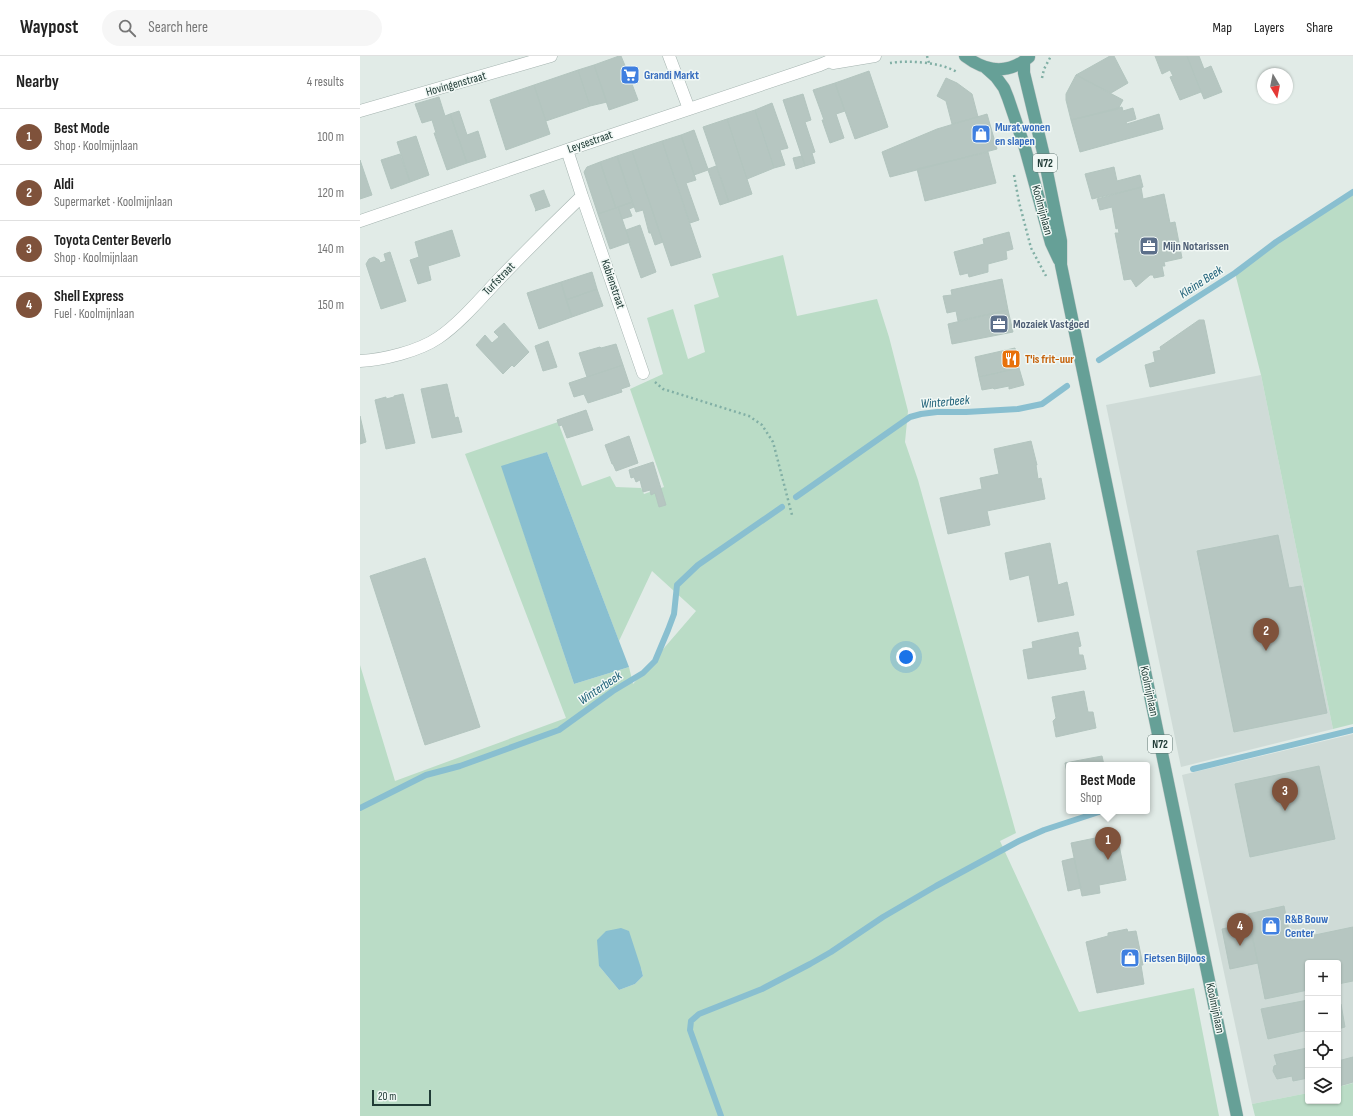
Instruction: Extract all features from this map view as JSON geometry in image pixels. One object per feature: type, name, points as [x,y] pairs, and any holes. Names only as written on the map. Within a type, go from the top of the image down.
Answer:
[{"type":"main road","name":"N72","points":[[965,56],[975,64],[986,68],[999,70],[1012,68],[1027,59]]},
{"type":"main road","name":"Koolmijnlaan","points":[[1027,59],[1024,73],[1043,152],[1061,241],[1061,265],[1237,1116]]},
{"type":"main road","name":"Koolmijnlaan","points":[[986,68],[1004,88],[1008,98],[1051,243],[1061,265]]},
{"type":"street","name":"Hovingenstraat","points":[[360,111],[551,56]]},
{"type":"street","points":[[669,56],[689,109]]},
{"type":"street","name":"Leysestraat","points":[[360,221],[820,65],[841,56]]},
{"type":"street","name":"Leysestraat","points":[[820,65],[875,56]]},
{"type":"street","points":[[566,150],[582,196]]},
{"type":"street","name":"Turfstraat","points":[[360,361],[372,361],[409,352],[438,339],[466,315],[537,239],[582,196]]},
{"type":"street","name":"Kabienstraat","points":[[582,196],[643,373]]},
{"type":"path","points":[[927,56],[929,63]]},
{"type":"path","points":[[886,63],[929,63],[948,66],[959,73]]},
{"type":"path","points":[[1014,173],[1019,202],[1031,248],[1047,279]]},
{"type":"path","points":[[643,373],[663,389],[749,416],[762,425],[774,442],[792,515]]},
{"type":"shaded area","points":[[1261,375],[1333,729],[1181,767],[1106,405]]},
{"type":"shaded area","points":[[1353,734],[1353,1083],[1341,1086],[1341,960],[1305,960],[1305,1094],[1252,1104],[1182,775]]},
{"type":"green space","points":[[1353,192],[1353,724],[1333,729],[1261,375],[1235,273],[1276,242]]},
{"type":"green space","points":[[783,255],[797,316],[877,299],[889,337],[908,411],[905,442],[918,480],[1016,833],[1000,841],[1079,1012],[1194,988],[1219,1116],[360,1116],[360,665],[395,781],[566,718],[465,454],[558,422],[582,486],[610,476],[616,487],[641,488],[644,494],[664,487],[630,389],[663,374],[647,318],[673,309],[688,359],[705,352],[694,305],[719,297],[712,274]],"holes":[[[547,452],[619,641],[652,571],[696,611],[633,684],[629,667],[574,684],[502,467]],[[599,966],[641,968],[643,976],[635,984],[619,990]]]},
{"type":"green space","points":[[1353,1083],[1353,1116],[1255,1116],[1252,1104],[1305,1094],[1305,1104],[1341,1104],[1341,1086]]},
{"type":"water","points":[[547,452],[629,667],[574,684],[501,466]]},
{"type":"water","points":[[621,928],[629,931],[643,976],[635,984],[619,990],[599,966],[597,940],[606,931]]},
{"type":"building","points":[[621,56],[626,68],[631,66],[637,83],[632,84],[638,100],[609,110],[594,65]]},
{"type":"building","points":[[1110,56],[1114,56],[1128,83],[1111,93],[1076,75]]},
{"type":"building","points":[[1155,56],[1187,56],[1201,92],[1180,100],[1170,77],[1173,76],[1170,70],[1162,74]]},
{"type":"building","points":[[1187,56],[1199,56],[1204,69],[1211,66],[1222,92],[1204,99]]},
{"type":"building","points":[[594,65],[607,102],[590,106],[578,70]]},
{"type":"building","points":[[578,70],[590,106],[546,121],[534,85]]},
{"type":"building","points":[[869,71],[888,127],[855,139],[835,83]]},
{"type":"building","points":[[1076,75],[1123,100],[1118,109],[1071,120],[1066,94]]},
{"type":"building","points":[[946,78],[957,83],[972,94],[978,117],[952,124],[946,101],[937,96]]},
{"type":"building","points":[[835,83],[845,111],[836,114],[844,138],[830,143],[822,120],[824,120],[813,90]]},
{"type":"building","points":[[534,85],[550,134],[506,150],[490,100]]},
{"type":"building","points":[[803,94],[811,120],[805,122],[815,152],[812,153],[815,163],[805,166],[783,100]]},
{"type":"building","points":[[439,97],[445,116],[450,114],[467,163],[447,170],[434,133],[436,133],[432,120],[422,123],[415,104]]},
{"type":"building","points":[[772,103],[788,148],[780,150],[785,165],[774,168],[755,110]]},
{"type":"building","points":[[1122,107],[1123,111],[1133,108],[1136,119],[1126,122],[1127,124],[1159,114],[1163,129],[1080,152],[1071,120]]},
{"type":"building","points":[[755,110],[774,168],[747,179],[727,119]]},
{"type":"building","points":[[459,111],[467,135],[478,131],[486,157],[467,163],[450,114]]},
{"type":"building","points":[[987,114],[997,149],[890,177],[882,152],[937,129]]},
{"type":"building","points":[[727,119],[752,194],[729,202],[703,127]]},
{"type":"building","points":[[694,130],[708,169],[716,166],[729,202],[720,205],[708,170],[694,175],[681,135]]},
{"type":"building","points":[[681,135],[696,180],[686,183],[699,220],[690,223],[662,141]]},
{"type":"building","points":[[416,136],[429,175],[410,182],[397,142]]},
{"type":"building","points":[[662,141],[701,257],[671,266],[632,151]]},
{"type":"building","points":[[632,151],[663,242],[655,245],[651,233],[649,233],[643,210],[636,212],[617,156]]},
{"type":"building","points":[[988,152],[996,183],[925,201],[917,169]]},
{"type":"building","points":[[400,154],[410,182],[391,189],[381,160]]},
{"type":"building","points":[[617,156],[632,202],[616,208],[600,162]]},
{"type":"building","points":[[802,156],[805,166],[796,169],[793,158]]},
{"type":"building","points":[[360,160],[372,195],[360,199]]},
{"type":"building","points":[[600,162],[616,208],[598,214],[584,172],[587,167]]},
{"type":"building","points":[[1114,167],[1117,181],[1140,175],[1143,187],[1092,199],[1085,174]]},
{"type":"building","name":"Mijn Notarissen","points":[[1141,187],[1143,199],[1164,194],[1170,223],[1175,222],[1182,258],[1164,262],[1165,266],[1162,266],[1164,276],[1154,278],[1153,275],[1150,275],[1136,287],[1131,279],[1124,280],[1115,233],[1119,233],[1118,228],[1116,229],[1112,207],[1100,210],[1097,199]]},
{"type":"building","points":[[544,190],[550,206],[535,211],[536,210],[530,195]]},
{"type":"building","points":[[632,202],[634,207],[629,209],[632,216],[622,219],[618,207]]},
{"type":"building","points":[[618,207],[630,242],[610,249],[598,214]]},
{"type":"building","points":[[640,225],[656,272],[641,278],[626,230]]},
{"type":"building","points":[[452,230],[460,256],[428,266],[431,280],[418,284],[410,260],[419,257],[415,242]]},
{"type":"building","points":[[1009,232],[1013,249],[1006,251],[1007,259],[988,264],[988,272],[969,277],[968,273],[960,275],[954,252],[984,244],[983,239]]},
{"type":"building","points":[[390,252],[406,301],[381,309],[366,264],[369,259],[374,257],[379,260],[380,263],[386,261],[384,254]]},
{"type":"building","points":[[592,272],[597,289],[566,300],[561,282]]},
{"type":"building","points":[[1002,279],[1008,310],[958,321],[956,311],[947,313],[943,296],[952,295],[951,290]]},
{"type":"building","points":[[561,282],[572,317],[539,329],[527,293]]},
{"type":"building","points":[[597,289],[603,306],[572,317],[566,300]]},
{"type":"building","points":[[1008,310],[1013,332],[952,344],[948,324]]},
{"type":"building","points":[[1199,320],[1204,320],[1215,373],[1150,387],[1145,365],[1155,362],[1153,352],[1161,350],[1160,347]]},
{"type":"building","points":[[504,323],[529,352],[514,367],[512,365],[503,374],[476,345],[485,335],[492,343],[499,337],[494,332]]},
{"type":"building","points":[[548,341],[557,367],[543,371],[535,346]]},
{"type":"building","points":[[616,344],[623,365],[587,377],[579,353]]},
{"type":"building","points":[[1015,348],[1019,368],[979,377],[975,357]]},
{"type":"building","points":[[623,365],[630,386],[621,389],[622,392],[588,403],[584,394],[574,397],[569,383]]},
{"type":"building","points":[[1019,368],[1024,385],[1009,389],[1009,386],[982,390],[979,377]]},
{"type":"building","points":[[447,384],[455,418],[458,417],[462,432],[432,438],[421,389]]},
{"type":"building","points":[[403,394],[415,443],[386,449],[375,400],[386,397],[386,399]]},
{"type":"building","points":[[586,410],[593,430],[567,438],[562,425],[559,426],[557,420]]},
{"type":"building","points":[[360,416],[366,442],[360,444]]},
{"type":"building","points":[[629,436],[638,463],[616,471],[605,445]]},
{"type":"building","points":[[1031,441],[1037,465],[1038,479],[1041,478],[1045,499],[987,511],[990,525],[948,534],[940,498],[982,489],[980,478],[999,474],[994,449]]},
{"type":"building","points":[[653,462],[666,505],[659,507],[655,493],[651,495],[650,490],[643,492],[640,480],[636,482],[634,477],[631,478],[629,470]]},
{"type":"building","points":[[1278,535],[1289,588],[1301,586],[1327,713],[1234,732],[1197,551]]},
{"type":"building","points":[[1050,543],[1058,585],[1067,582],[1074,615],[1038,622],[1029,575],[1010,580],[1005,553]]},
{"type":"building","points":[[425,558],[480,727],[425,745],[370,576]]},
{"type":"building","points":[[1078,632],[1081,646],[1078,647],[1079,655],[1083,655],[1086,669],[1028,679],[1023,650],[1033,648],[1032,642]]},
{"type":"building","points":[[1084,691],[1088,712],[1093,712],[1096,728],[1056,737],[1053,721],[1056,718],[1052,697]]},
{"type":"building","points":[[1102,756],[1103,762],[1070,762]]},
{"type":"building","points":[[1319,766],[1335,839],[1250,857],[1235,784]]},
{"type":"building","points":[[1105,836],[1106,842],[1118,840],[1126,880],[1099,885],[1100,893],[1082,896],[1071,843]]},
{"type":"building","points":[[1074,858],[1081,888],[1068,891],[1062,861]]},
{"type":"building","points":[[1284,906],[1291,940],[1353,927],[1353,981],[1341,983],[1341,960],[1305,960],[1305,991],[1265,999],[1248,914]]},
{"type":"building","points":[[1249,923],[1258,963],[1230,969],[1222,929]]},
{"type":"building","points":[[1127,929],[1128,932],[1136,931],[1143,965],[1141,965],[1144,984],[1097,993],[1086,942],[1108,936],[1108,933]]},
{"type":"building","points":[[1305,1001],[1305,1031],[1268,1039],[1261,1009]]},
{"type":"building","points":[[1341,1004],[1345,1027],[1341,1028]]},
{"type":"building","points":[[1305,1048],[1305,1079],[1293,1081],[1292,1076],[1277,1079],[1273,1071],[1274,1066],[1277,1065],[1274,1055]]},
{"type":"building","points":[[1353,1057],[1353,1082],[1341,1085],[1341,1068],[1341,1060]]},
{"type":"waterway","name":"Kleine Beek","points":[[1099,360],[1235,273],[1276,242],[1353,192]]},
{"type":"waterway","name":"Winterbeek","points":[[796,497],[910,417],[937,412],[1018,409],[1042,404],[1067,386]]},
{"type":"waterway","name":"Winterbeek","points":[[360,808],[426,775],[460,766],[559,730],[613,691],[643,673],[655,661],[668,630],[674,614],[677,585],[698,565],[782,507]]},
{"type":"waterway","points":[[1193,769],[1353,730]]},
{"type":"waterway","points":[[721,1116],[690,1030],[691,1021],[699,1014],[762,989],[810,964],[831,952],[883,917],[936,886],[1019,841],[1044,830],[1093,814]]},
{"type":"place","name":"Grandi Markt","points":[[630,75]]},
{"type":"place","name":"Murat wonen en slapen","points":[[981,134]]},
{"type":"place","name":"Mijn Notarissen","points":[[1149,246]]},
{"type":"place","name":"Mozaiek Vastgoed","points":[[999,324]]},
{"type":"place","name":"T'is frit-uur","points":[[1011,359]]},
{"type":"place","name":"Aldi","points":[[1266,651]]},
{"type":"place","name":"Toyota Center Beverlo","points":[[1285,811]]},
{"type":"place","name":"Best Mode","points":[[1108,860]]},
{"type":"place","name":"R&B Bouw Center","points":[[1271,926]]},
{"type":"place","name":"Shell Express","points":[[1240,946]]},
{"type":"place","name":"Fietsen Bijloos","points":[[1130,958]]}]
